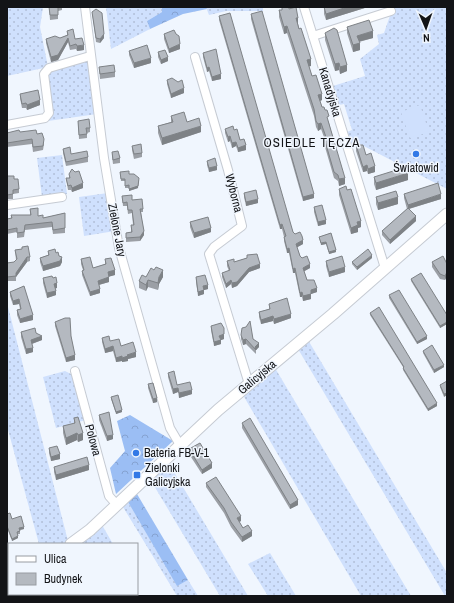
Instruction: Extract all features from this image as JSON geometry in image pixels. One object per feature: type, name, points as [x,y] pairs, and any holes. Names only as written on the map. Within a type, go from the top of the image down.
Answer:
[{"type":"street","name":"Zielone Jary","points":[[85,7],[104,158],[120,248],[170,428],[180,445]]},
{"type":"street","name":"Kanadyjska","points":[[304,7],[385,268]]},
{"type":"street","points":[[313,36],[390,10]]},
{"type":"street","points":[[7,125],[45,118],[49,113],[44,74],[49,68],[90,56]]},
{"type":"street","name":"Wyborna","points":[[195,57],[228,170],[242,226],[214,247],[210,254],[249,384]]},
{"type":"street","points":[[7,205],[62,197]]},
{"type":"street","name":"Galicyjska","points":[[72,543],[90,530],[118,505],[180,445],[249,384],[447,214]]},
{"type":"street","name":"Polowa","points":[[75,371],[108,496],[118,505]]},
{"type":"shaded area","points":[[7,7],[43,7],[40,27],[48,67],[7,76]]},
{"type":"shaded area","points":[[106,7],[162,7],[162,12],[147,21],[150,29],[111,49]]},
{"type":"shaded area","points":[[206,7],[263,7],[263,11],[226,11],[209,15]]},
{"type":"shaded area","points":[[393,7],[447,7],[447,189],[356,142],[351,143],[347,132],[352,130],[344,104],[339,105],[333,86],[365,76],[360,59],[379,44],[377,35],[384,33]]},
{"type":"shaded area","points":[[87,59],[89,62],[97,114],[48,121],[51,108],[48,88],[48,75],[50,69]]},
{"type":"shaded area","points":[[420,105],[429,132],[410,138],[401,112]]},
{"type":"shaded area","points":[[62,155],[67,194],[42,197],[37,158]]},
{"type":"shaded area","points":[[108,193],[115,231],[84,236],[79,197]]},
{"type":"shaded area","points":[[7,303],[68,541],[63,543],[39,543],[7,426]]},
{"type":"shaded area","points":[[308,340],[447,573],[447,596],[445,596],[298,349]]},
{"type":"shaded area","points":[[275,368],[411,596],[361,596],[243,395]]},
{"type":"shaded area","points":[[65,371],[75,376],[86,420],[56,428],[43,377]]},
{"type":"shaded area","points":[[168,462],[248,596],[220,596],[150,479]]},
{"type":"shaded area","points":[[128,502],[177,585],[188,580],[198,596],[177,596],[123,507]]},
{"type":"shaded area","points":[[102,525],[112,543],[82,543]]},
{"type":"shaded area","points":[[270,553],[296,596],[268,596],[248,564]]},
{"type":"green space","points":[[162,7],[206,7],[207,9],[183,14],[150,29],[147,21],[162,12]]},
{"type":"green space","points":[[130,415],[173,441],[116,494],[110,468],[125,451],[117,421]]},
{"type":"green space","points":[[137,494],[188,580],[177,586],[128,502]]},
{"type":"building","points":[[49,7],[58,7],[58,15],[50,15]]},
{"type":"building","points":[[282,7],[289,7],[289,9],[296,7],[298,18],[296,18],[299,29],[301,28],[311,59],[307,60],[312,76],[316,75],[322,94],[318,95],[322,107],[327,110],[329,116],[327,117],[345,178],[339,179],[338,175],[334,172],[325,141],[326,137],[321,123],[318,124],[316,121],[314,109],[287,26],[284,27],[279,10],[282,10]]},
{"type":"building","points":[[324,7],[347,7],[326,14]]},
{"type":"building","points":[[96,9],[102,13],[104,34],[100,39],[96,38],[92,12]]},
{"type":"building","points":[[262,11],[314,194],[303,197],[251,14]]},
{"type":"building","points":[[230,13],[293,232],[295,234],[300,232],[302,236],[303,240],[296,244],[300,256],[302,258],[307,256],[310,264],[303,268],[307,280],[314,280],[317,288],[311,290],[311,294],[303,296],[302,292],[300,293],[295,268],[293,269],[289,248],[287,249],[284,237],[286,236],[282,224],[280,225],[219,16]]},
{"type":"building","points":[[369,20],[373,31],[357,36],[360,43],[353,45],[347,27]]},
{"type":"building","points":[[334,28],[337,30],[347,65],[340,67],[339,63],[335,64],[325,33]]},
{"type":"building","points":[[73,29],[75,39],[82,38],[84,45],[77,46],[76,44],[70,46],[68,38],[58,55],[51,57],[46,39],[55,36],[60,38],[68,35],[67,31]]},
{"type":"building","points":[[174,30],[179,36],[180,44],[169,49],[164,34]]},
{"type":"building","points":[[147,45],[151,58],[134,63],[129,51]]},
{"type":"building","points":[[216,49],[221,74],[212,77],[209,67],[207,68],[203,53]]},
{"type":"building","points":[[165,50],[168,57],[161,60],[158,52]]},
{"type":"building","points":[[114,65],[115,72],[100,74],[99,67]]},
{"type":"building","points":[[172,78],[178,82],[182,80],[184,88],[171,94],[167,80]]},
{"type":"building","points":[[38,90],[40,100],[27,105],[26,103],[22,104],[20,94]]},
{"type":"building","points":[[184,112],[187,122],[199,118],[201,126],[162,138],[158,126],[173,122],[171,116]]},
{"type":"building","points":[[89,119],[90,128],[86,128],[87,134],[79,135],[78,121]]},
{"type":"building","points":[[233,126],[234,130],[237,129],[240,140],[244,139],[246,145],[238,148],[236,142],[232,143],[230,136],[228,137],[225,129]]},
{"type":"building","points":[[19,130],[20,132],[36,130],[37,134],[42,133],[44,139],[43,146],[33,147],[32,139],[7,143],[7,133]]},
{"type":"building","points":[[141,144],[142,153],[134,154],[132,146]]},
{"type":"building","points":[[356,145],[363,145],[366,155],[371,153],[375,166],[368,169],[367,165],[363,167]]},
{"type":"building","points":[[70,147],[71,154],[87,151],[88,157],[66,162],[63,149]]},
{"type":"building","points":[[118,151],[120,158],[113,160],[112,152]]},
{"type":"building","points":[[215,158],[217,166],[209,168],[207,161]]},
{"type":"building","points":[[406,167],[408,173],[376,183],[374,177]]},
{"type":"building","points":[[72,169],[75,172],[79,171],[83,183],[72,188],[71,185],[68,186],[66,178],[70,178],[69,174]]},
{"type":"building","points":[[129,171],[129,174],[134,174],[139,178],[138,186],[129,189],[129,185],[125,186],[125,179],[121,179],[120,172]]},
{"type":"building","points":[[7,176],[14,176],[14,179],[18,179],[19,189],[13,190],[13,194],[7,195]]},
{"type":"building","points":[[438,183],[441,194],[408,205],[404,194]]},
{"type":"building","points":[[346,186],[347,190],[351,189],[361,221],[357,222],[358,225],[351,228],[339,189]]},
{"type":"building","points":[[256,190],[258,199],[246,202],[244,193]]},
{"type":"building","points":[[396,191],[398,197],[378,203],[376,197]]},
{"type":"building","points":[[132,195],[132,200],[142,199],[143,209],[140,209],[144,231],[140,237],[126,238],[126,233],[132,232],[131,225],[134,225],[132,210],[128,210],[127,202],[123,203],[122,196]]},
{"type":"building","points":[[322,205],[326,220],[318,222],[314,207]]},
{"type":"building","points":[[38,208],[38,216],[43,215],[43,218],[65,213],[65,228],[53,230],[52,222],[25,225],[24,232],[17,233],[17,228],[7,230],[7,219],[12,218],[11,215],[31,215],[30,209]]},
{"type":"building","points":[[408,208],[416,216],[390,240],[382,231]]},
{"type":"building","points":[[208,217],[211,228],[194,233],[190,222]]},
{"type":"building","points":[[331,233],[336,250],[329,252],[326,242],[321,243],[319,237]]},
{"type":"building","points":[[28,246],[30,257],[27,257],[16,273],[16,276],[7,277],[7,263],[14,262],[17,259],[15,250]]},
{"type":"building","points":[[55,249],[56,253],[58,252],[59,256],[62,257],[60,261],[43,266],[40,258],[49,255],[48,251]]},
{"type":"building","points":[[368,249],[372,255],[357,267],[352,262]]},
{"type":"building","points":[[257,254],[260,264],[249,268],[237,282],[232,283],[231,280],[226,284],[222,273],[230,270],[227,261],[234,259],[234,262],[247,258],[247,255]]},
{"type":"building","points":[[342,256],[345,267],[329,272],[326,261]]},
{"type":"building","points":[[443,256],[447,264],[447,272],[445,276],[440,274],[432,262]]},
{"type":"building","points":[[90,257],[93,268],[106,264],[105,259],[111,258],[115,270],[108,272],[109,277],[98,281],[100,289],[90,292],[82,271],[84,270],[81,259]]},
{"type":"building","points":[[156,267],[163,270],[159,277],[158,283],[148,280],[146,285],[139,281],[142,275],[146,277],[151,268],[154,270]]},
{"type":"building","points":[[421,273],[447,315],[447,322],[440,326],[411,279]]},
{"type":"building","points":[[205,275],[208,285],[203,286],[204,290],[198,292],[196,277]]},
{"type":"building","points":[[52,276],[53,278],[56,277],[57,283],[54,284],[56,291],[47,293],[43,278]]},
{"type":"building","points":[[24,286],[33,315],[20,319],[17,310],[21,309],[19,299],[13,301],[10,292]]},
{"type":"building","points":[[399,290],[427,336],[417,342],[389,295]]},
{"type":"building","points":[[287,298],[291,314],[274,319],[273,316],[261,320],[259,312],[270,309],[269,304]]},
{"type":"building","points":[[379,307],[437,403],[428,409],[370,313]]},
{"type":"building","points":[[65,318],[70,318],[71,336],[75,355],[66,358],[55,322]]},
{"type":"building","points":[[250,321],[253,339],[259,343],[255,347],[256,350],[246,339],[243,340],[241,335],[242,328],[246,327]]},
{"type":"building","points":[[221,323],[224,328],[224,334],[219,336],[221,340],[214,342],[211,326]]},
{"type":"building","points":[[35,328],[36,333],[42,336],[31,340],[33,348],[26,349],[21,332]]},
{"type":"building","points":[[109,336],[110,341],[119,339],[121,346],[133,342],[136,352],[122,358],[122,356],[116,358],[113,346],[105,349],[102,338]]},
{"type":"building","points":[[432,345],[444,365],[434,370],[423,351]]},
{"type":"building","points":[[174,371],[177,385],[190,382],[192,390],[179,393],[178,388],[173,389],[168,373]]},
{"type":"building","points":[[447,381],[447,393],[444,394],[440,385]]},
{"type":"building","points":[[153,383],[157,398],[153,399],[148,384]]},
{"type":"building","points":[[118,395],[122,410],[116,412],[111,397]]},
{"type":"building","points":[[109,412],[113,435],[107,436],[99,415]]},
{"type":"building","points":[[78,417],[83,433],[78,435],[77,433],[66,438],[63,426],[75,423],[74,418]]},
{"type":"building","points":[[250,418],[298,500],[290,505],[242,423]]},
{"type":"building","points":[[200,443],[212,463],[202,470],[189,449]]},
{"type":"building","points":[[57,446],[60,454],[51,457],[49,448]]},
{"type":"building","points":[[87,457],[89,465],[56,475],[54,467]]},
{"type":"building","points":[[216,477],[241,516],[237,518],[243,528],[248,525],[252,531],[242,537],[206,483]]},
{"type":"building","points":[[10,513],[12,519],[21,516],[24,527],[19,528],[20,531],[17,532],[18,536],[12,539],[7,526],[7,514]]},
{"type":"place","name":"Światowid","points":[[416,154]]},
{"type":"place","name":"Bateria FB-V-1","points":[[136,453]]},
{"type":"place","name":"Zielonki Galicyjska","points":[[137,475]]},
{"type":"district","name":"OSIEDLE TĘCZA","points":[[312,142]]}]
